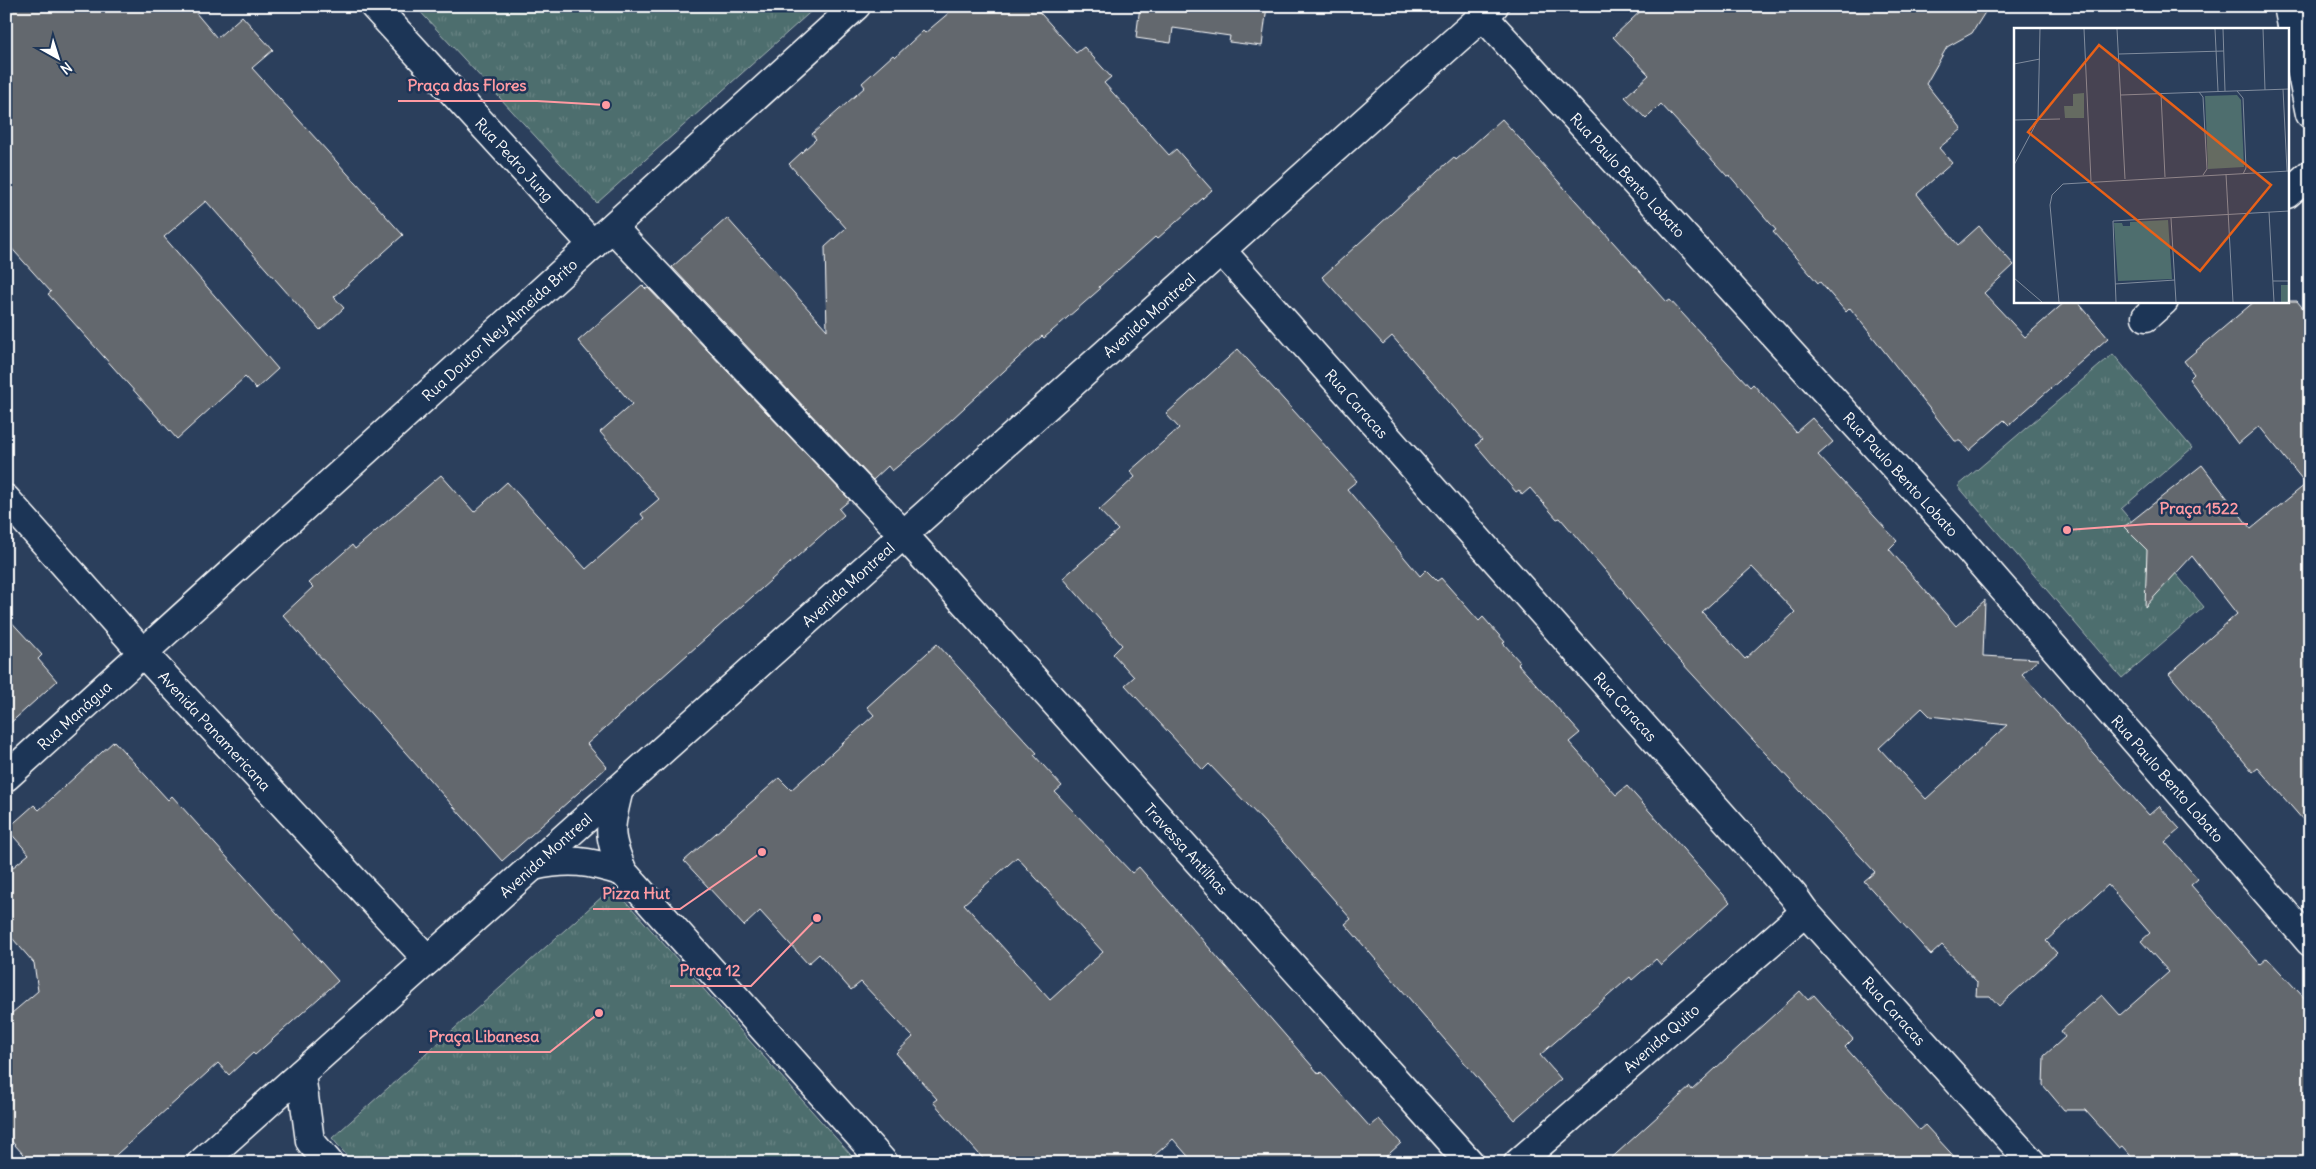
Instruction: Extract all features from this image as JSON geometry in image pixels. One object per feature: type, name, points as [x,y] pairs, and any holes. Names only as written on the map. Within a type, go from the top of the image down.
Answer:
[{"type":"street","name":"Rua Pedro Jung","points":[[374,6],[903,534]]},
{"type":"street","name":"Rua Doutor Ney Almeida Brito","points":[[143,653],[856,6]]},
{"type":"street","points":[[2288,6],[2310,114]]},
{"type":"street","name":"Avenida Montreal","points":[[202,1163],[1488,11]]},
{"type":"street","name":"Rua Paulo Bento Lobato","points":[[1488,11],[1953,531],[2310,942]]},
{"type":"street","points":[[2288,193],[2310,174]]},
{"type":"street","name":"Rua Caracas","points":[[1221,250],[1786,888],[1804,912],[2032,1163]]},
{"type":"street","name":"Avenida Panamericana","points":[[6,499],[143,653],[428,960]]},
{"type":"street","name":"Travessa Antilhas","points":[[903,534],[1470,1163]]},
{"type":"street","name":"Rua Manágua","points":[[6,776],[143,653]]},
{"type":"street","points":[[619,789],[611,820],[610,841],[623,872],[884,1163]]},
{"type":"street","points":[[533,866],[559,860],[580,861],[623,872]]},
{"type":"street","name":"Avenida Quito","points":[[1518,1163],[1804,912]]},
{"type":"street","points":[[301,1074],[310,1141],[329,1163]]},
{"type":"green space","points":[[415,6],[817,6],[597,203]]},
{"type":"green space","points":[[2113,354],[2192,448],[2121,509],[2204,607],[2122,678],[1958,486]]},
{"type":"green space","points":[[613,887],[858,1163],[353,1163],[332,1138]]},
{"type":"building","points":[[6,6],[190,6],[217,38],[242,16],[273,50],[252,68],[403,235],[334,297],[344,308],[320,330],[206,201],[164,237],[278,369],[256,389],[245,377],[177,439],[48,294],[51,292],[6,242]]},
{"type":"building","points":[[957,6],[1034,6],[1076,53],[1084,47],[1111,77],[1104,83],[1169,155],[1176,149],[1212,190],[1157,239],[1155,237],[1044,338],[1042,336],[926,443],[892,471],[888,466],[873,480],[672,267],[727,218],[827,330],[825,247],[846,228],[789,164],[816,139],[812,134],[865,87],[862,83],[893,55],[895,57],[923,31],[925,33]]},
{"type":"building","points":[[1140,6],[1267,6],[1262,46],[1229,42],[1230,36],[1173,28],[1171,43],[1136,38]]},
{"type":"building","points":[[1646,6],[1989,6],[1972,33],[1947,47],[1926,84],[1962,129],[1939,148],[1952,163],[1917,194],[1958,245],[1979,226],[2014,265],[1984,293],[2025,337],[2065,302],[2078,302],[2108,338],[2009,425],[2004,420],[1969,451],[1960,441],[1955,441],[1850,308],[1846,312],[1820,282],[1818,283],[1773,232],[1776,230],[1729,175],[1727,176],[1661,104],[1646,119],[1625,97],[1649,75],[1613,37]]},
{"type":"building","points":[[1502,119],[1667,302],[1670,300],[1750,387],[1753,384],[1796,432],[1812,418],[1833,442],[1818,455],[1897,541],[1889,549],[1956,626],[1985,600],[1983,656],[2039,659],[2022,674],[2149,815],[2159,806],[2180,829],[2165,842],[2198,879],[2191,885],[2260,964],[2267,958],[2310,1004],[2310,1163],[2137,1163],[2122,1146],[2119,1148],[2085,1110],[2064,1110],[2043,1085],[2044,1056],[2065,1037],[2061,1031],[2102,995],[2120,1015],[2169,972],[2141,941],[2150,933],[2108,885],[2046,941],[2057,953],[1999,1006],[1990,996],[1976,996],[1977,982],[1942,945],[1931,955],[1864,881],[1875,872],[1670,650],[1624,592],[1560,518],[1557,519],[1530,488],[1522,495],[1519,490],[1516,492],[1476,445],[1482,440],[1392,336],[1383,344],[1322,277],[1454,157],[1456,160]],"holes":[[[1752,567],[1795,612],[1745,659],[1702,612]],[[1922,708],[1930,716],[2007,725],[1926,799],[1879,748]]]},
{"type":"building","points":[[642,285],[646,289],[648,288],[850,500],[839,509],[844,515],[587,744],[607,767],[502,861],[283,615],[313,587],[309,583],[352,545],[355,549],[441,475],[474,512],[507,482],[586,569],[644,518],[641,514],[659,499],[600,432],[632,404],[578,341]]},
{"type":"building","points":[[2297,301],[2310,317],[2310,828],[2258,768],[2253,772],[2169,674],[2237,614],[2192,556],[2145,607],[2147,550],[2124,527],[2202,465],[2251,529],[2306,484],[2259,426],[2238,444],[2189,379],[2194,374],[2184,361],[2254,302]]},
{"type":"building","points":[[1238,349],[1357,481],[1347,489],[1420,576],[1426,570],[1437,581],[1441,578],[1479,621],[1483,617],[1520,662],[1518,664],[1580,733],[1569,742],[1616,795],[1627,786],[1730,902],[1661,965],[1656,959],[1632,980],[1630,977],[1540,1055],[1561,1079],[1514,1120],[1345,924],[1351,919],[1285,844],[1209,764],[1203,770],[1125,685],[1134,677],[1113,654],[1122,645],[1063,578],[1118,530],[1099,510],[1135,477],[1130,471],[1179,428],[1166,414]]},
{"type":"building","points":[[6,616],[42,655],[38,659],[57,681],[6,727]]},
{"type":"building","points":[[937,644],[1037,753],[1034,755],[1062,786],[1055,792],[1132,873],[1139,867],[1319,1074],[1321,1072],[1370,1127],[1379,1119],[1401,1143],[1379,1163],[1194,1163],[1173,1139],[1146,1163],[987,1163],[933,1102],[937,1099],[896,1053],[913,1037],[861,982],[851,990],[819,954],[808,964],[760,911],[744,926],[684,861],[779,778],[791,790],[874,715],[867,707]],"holes":[[[1017,857],[1103,952],[1050,1000],[964,904]]]},
{"type":"building","points":[[114,741],[168,800],[172,796],[338,981],[255,1055],[253,1053],[229,1075],[218,1063],[107,1163],[31,1163],[6,1135],[6,1018],[38,991],[34,963],[6,931],[6,873],[29,854],[7,829],[34,805],[39,810]]},
{"type":"building","points":[[1800,991],[1808,1000],[1814,995],[1853,1039],[1845,1047],[1919,1130],[1925,1125],[1960,1163],[1606,1163],[1690,1087],[1692,1090]]},
{"type":"place","name":"Praça das Flores","points":[[606,105]]},
{"type":"place","name":"Praça 1522","points":[[2067,530]]},
{"type":"place","name":"Pizza Hut","points":[[762,852]]},
{"type":"place","name":"Praça 12","points":[[817,918]]},
{"type":"place","name":"Praça Libanesa","points":[[599,1013]]}]
